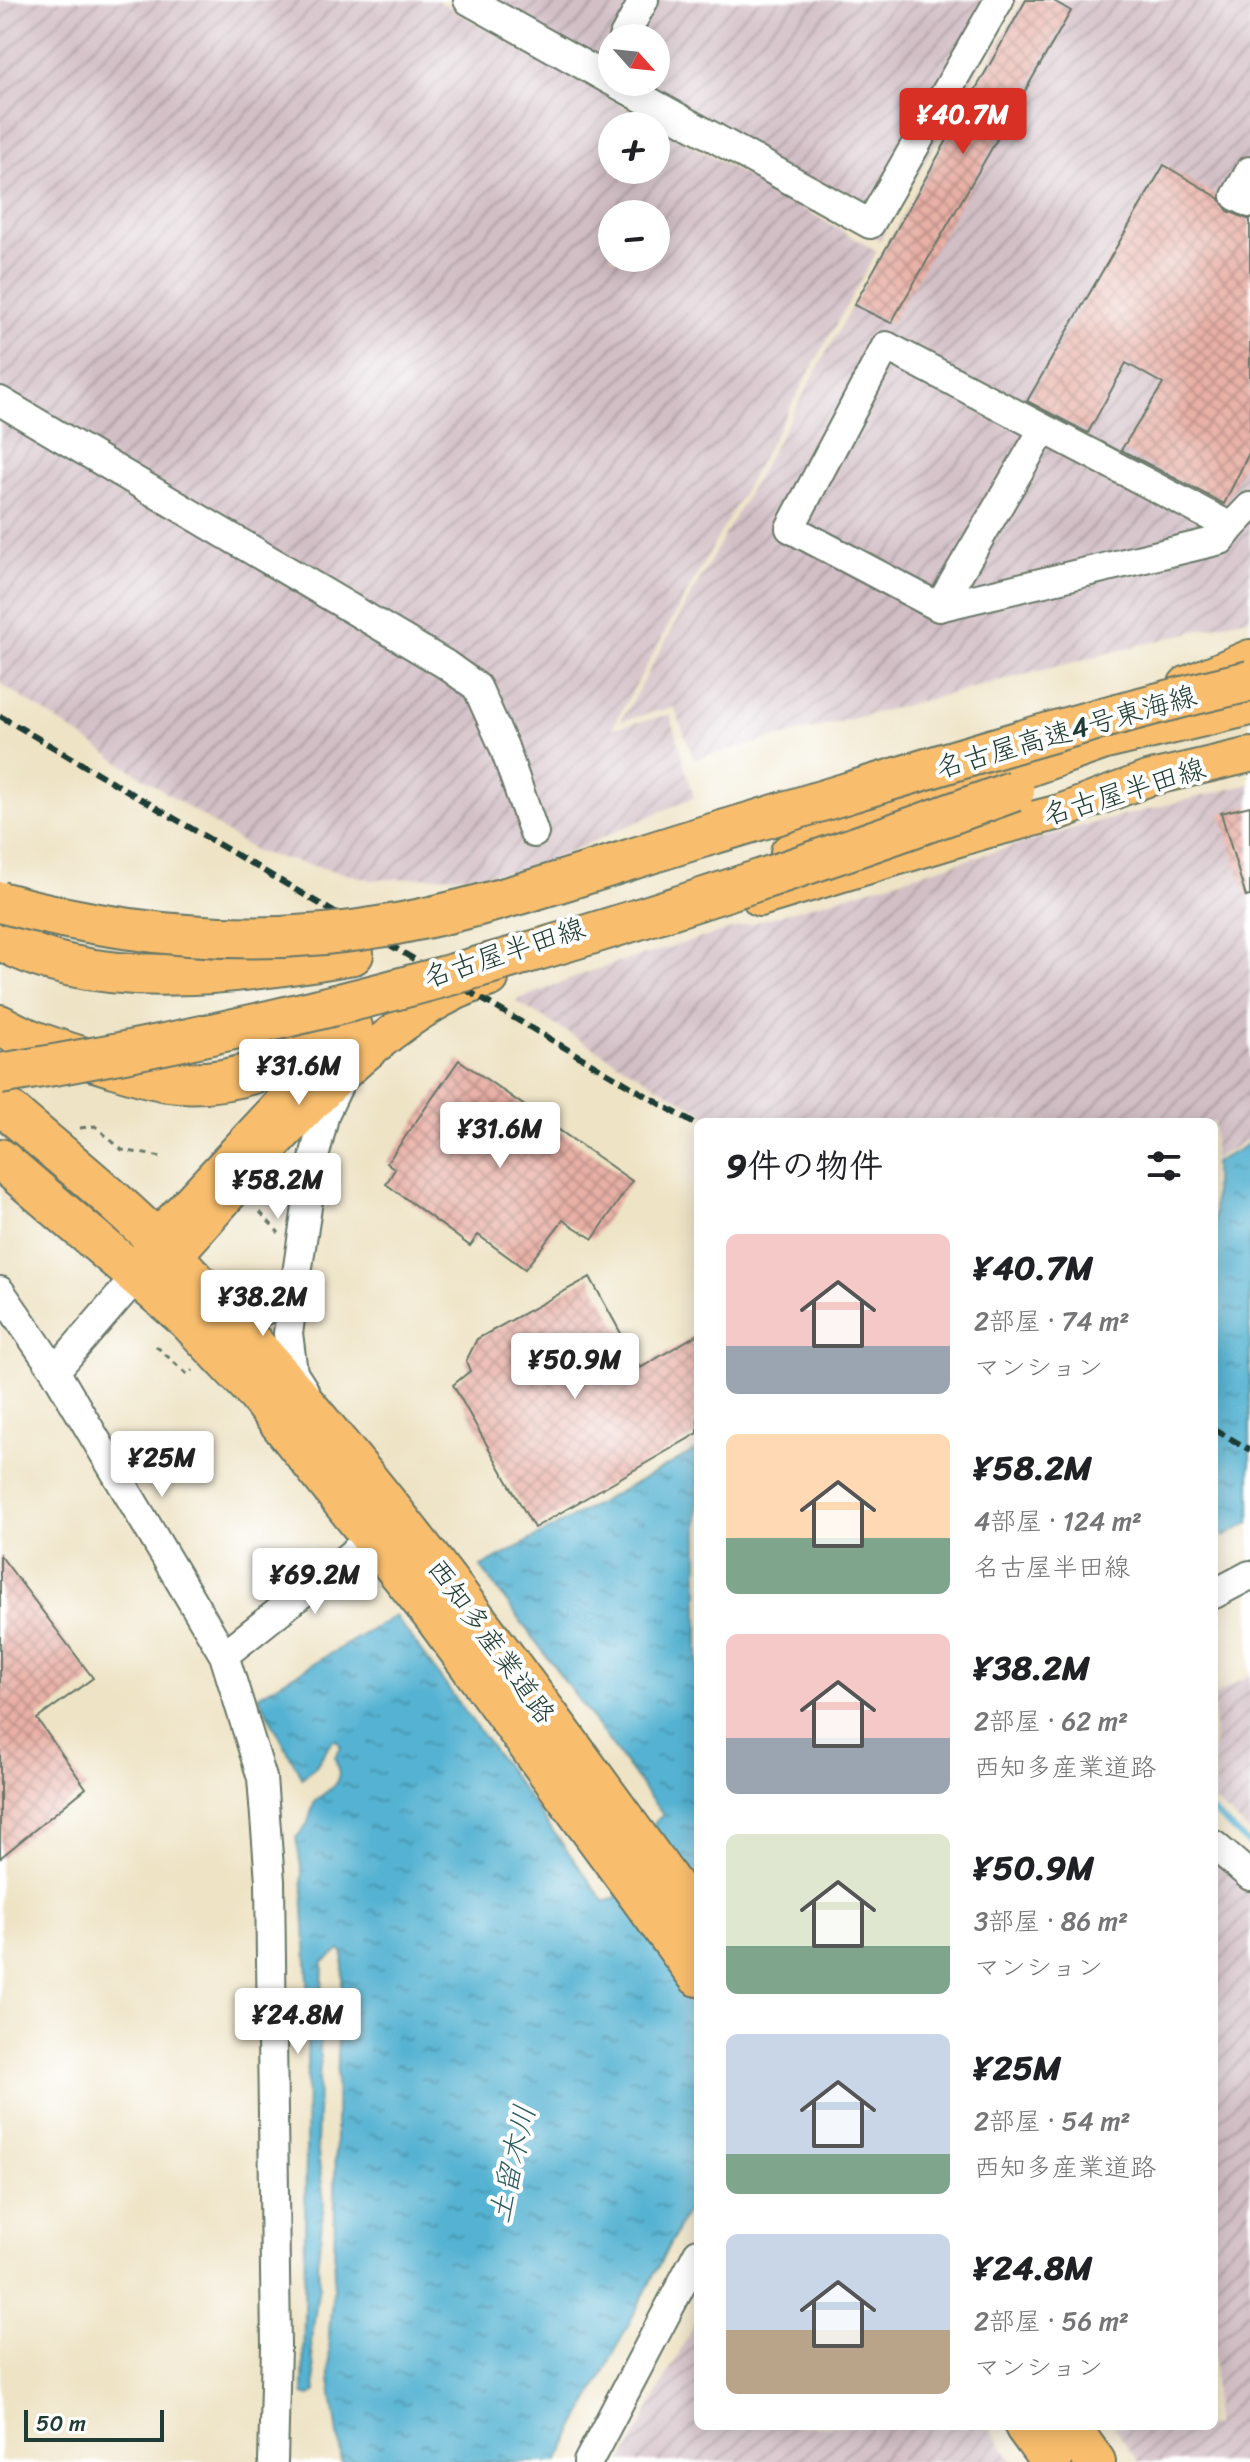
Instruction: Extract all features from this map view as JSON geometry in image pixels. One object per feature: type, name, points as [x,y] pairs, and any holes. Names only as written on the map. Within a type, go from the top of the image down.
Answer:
[{"type":"highway","name":"名古屋高速4号東海線","points":[[800,828],[882,782],[1250,681]]},
{"type":"highway","points":[[0,939],[38,959],[114,972],[258,968],[353,954],[461,933],[606,886],[1105,739],[1250,705]]},
{"type":"highway","name":"名古屋高速4号東海線","points":[[1014,791],[1250,728]]},
{"type":"highway","points":[[0,1049],[149,1028],[409,969],[890,824],[1014,791]]},
{"type":"highway","points":[[0,1074],[140,1050],[439,979],[751,882],[1014,791]]},
{"type":"highway","points":[[0,902],[74,922],[164,935],[254,938],[345,932],[393,925],[800,828]]},
{"type":"highway","points":[[0,1025],[25,1039],[144,1076],[198,1083],[251,1073],[302,1056],[352,1027]]},
{"type":"highway","name":"西知多産業道路","points":[[0,1103],[164,1249],[208,1296],[386,1526],[627,1851],[694,1969]]},
{"type":"highway","name":"西知多産業道路","points":[[4,1165],[187,1319],[386,1526]]},
{"type":"highway","name":"西知多産業道路","points":[[627,1851],[694,1917]]},
{"type":"highway","points":[[1028,2430],[1051,2462]]},
{"type":"highway","points":[[1072,2430],[1095,2462]]},
{"type":"main road","name":"名古屋半田線","points":[[164,1249],[352,1027],[429,971],[668,901],[800,828],[1250,657]]},
{"type":"main road","name":"名古屋半田線","points":[[137,1276],[274,1148],[349,1067],[426,1009],[463,987],[960,838],[1060,812],[1147,779],[1250,755]]},
{"type":"street","points":[[468,0],[598,68]]},
{"type":"street","points":[[631,24],[644,0]]},
{"type":"street","points":[[648,96],[870,224],[999,0]]},
{"type":"street","points":[[1250,171],[1236,196],[1250,203]]},
{"type":"street","points":[[886,346],[1043,430],[1240,517],[1221,540],[939,607],[790,528],[886,346]]},
{"type":"street","points":[[0,401],[445,664],[477,687],[504,747],[534,833]]},
{"type":"street","points":[[939,607],[1043,430]]},
{"type":"street","points":[[224,1655],[386,1526],[293,1373],[288,1333],[313,1168],[325,1113],[349,1067]]},
{"type":"street","points":[[274,1148],[293,1147],[302,1151],[313,1168]]},
{"type":"street","points":[[55,1371],[137,1276]]},
{"type":"street","points":[[208,1296],[237,1312],[258,1313],[279,1304],[296,1280]]},
{"type":"street","points":[[0,1291],[55,1371],[224,1655],[262,1778],[270,1881],[276,2347],[273,2462]]},
{"type":"street","points":[[1218,1592],[1250,1575]]},
{"type":"street","points":[[1218,1848],[1250,1876]]},
{"type":"street","points":[[588,2462],[694,2261]]},
{"type":"path","points":[[80,1128],[95,1126],[122,1150],[162,1157]]},
{"type":"path","points":[[260,1212],[280,1234]]},
{"type":"path","points":[[156,1346],[188,1375],[195,1368]]},
{"type":"shaded area","points":[[0,0],[437,0],[598,92],[598,96],[605,96],[633,112],[598,112],[598,184],[670,184],[670,133],[877,251],[612,728],[670,715],[694,797],[523,872],[372,880],[256,852],[0,683]]},
{"type":"shaded area","points":[[457,0],[1017,0],[880,240],[670,121],[670,112],[654,112],[626,96],[670,96],[670,24],[598,24],[598,80]]},
{"type":"shaded area","points":[[1023,0],[1250,0],[1250,617],[694,759],[674,707],[621,721]]},
{"type":"shaded area","points":[[1250,784],[1250,1139],[1218,1157],[1218,1118],[711,1118],[515,1001],[597,969],[1075,828]]},
{"type":"shaded area","points":[[1250,1675],[1250,1832],[1218,1804],[1218,1693]]},
{"type":"shaded area","points":[[1218,1862],[1250,1890],[1250,2462],[1139,2462],[1116,2430],[1218,2430]]},
{"type":"shaded area","points":[[694,2324],[694,2430],[991,2430],[1014,2462],[622,2462]]},
{"type":"water","points":[[1250,1143],[1250,1522],[1224,1537],[1218,1528],[1218,1161]]},
{"type":"water","name":"土留木川","points":[[694,1451],[694,2197],[558,2462],[342,2462],[330,2380],[329,2331],[334,2278],[337,2051],[344,1953],[340,1950],[323,1962],[317,2144],[324,2202],[318,2259],[319,2285],[311,2342],[316,2391],[310,2396],[303,2394],[308,1981],[302,1872],[296,1838],[307,1825],[315,1801],[336,1784],[339,1774],[335,1757],[341,1747],[337,1740],[332,1741],[315,1767],[302,1778],[258,1696],[395,1616],[605,1902],[616,1898],[654,1823],[663,1815],[481,1567]]},
{"type":"building","points":[[1026,0],[1052,0],[1071,11],[891,323],[854,305]]},
{"type":"building","points":[[1164,165],[1219,198],[1228,211],[1250,220],[1250,451],[1224,504],[1121,450],[1163,384],[1126,363],[1088,433],[1027,401]]},
{"type":"building","points":[[1250,806],[1250,896],[1246,897],[1221,813]]},
{"type":"building","points":[[459,1060],[632,1181],[593,1239],[563,1220],[525,1269],[478,1235],[470,1246],[386,1184],[395,1169],[387,1163]]},
{"type":"building","points":[[590,1277],[640,1368],[694,1336],[694,1435],[534,1528],[453,1385],[470,1371],[466,1361],[477,1339]]},
{"type":"building","points":[[0,1555],[93,1678],[37,1719],[86,1788],[0,1858]]},
{"type":"waterway","points":[[1218,1817],[1250,1845]]},
{"type":"railway","points":[[0,716],[694,1124]]},
{"type":"railway","points":[[1218,1431],[1250,1450]]}]
